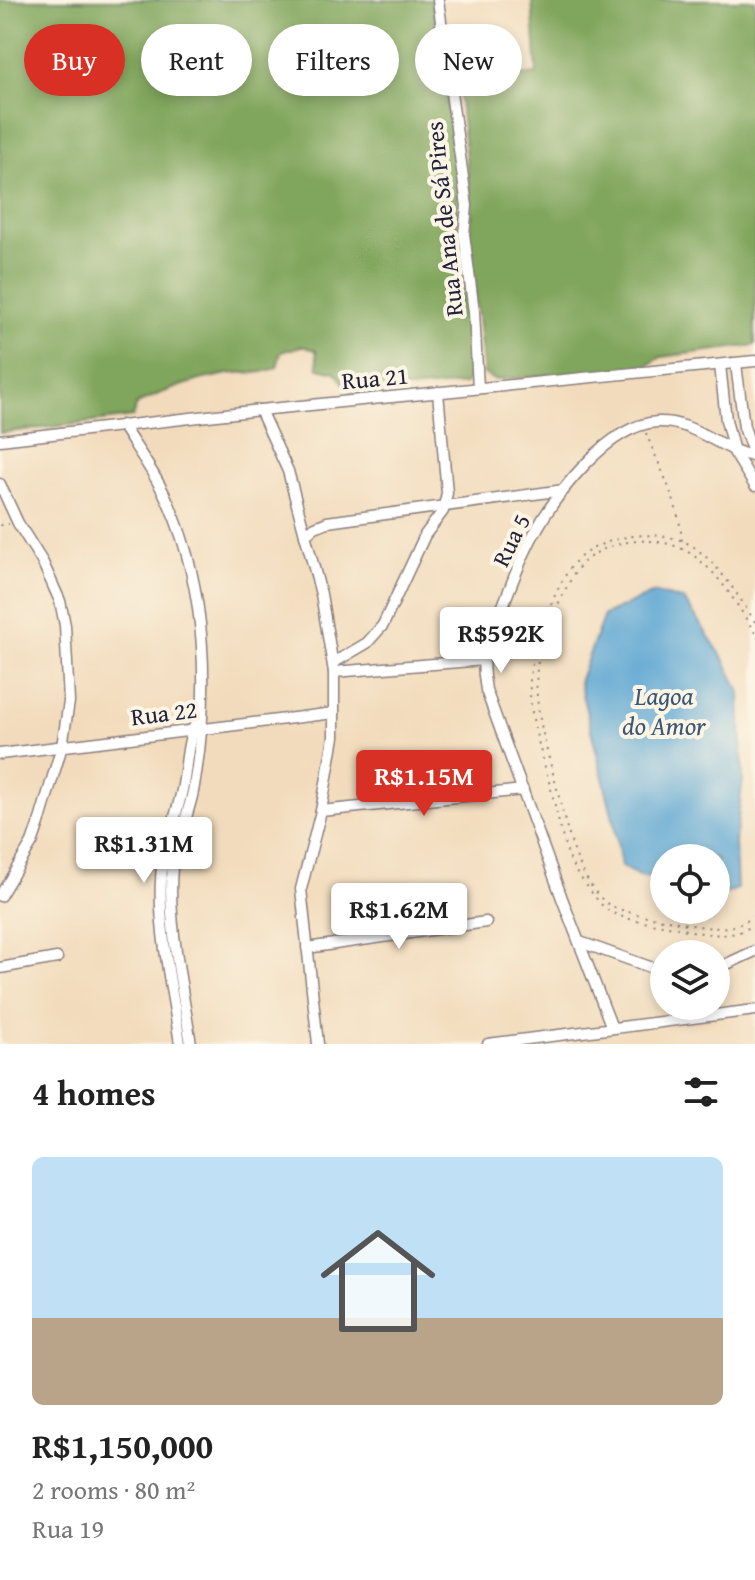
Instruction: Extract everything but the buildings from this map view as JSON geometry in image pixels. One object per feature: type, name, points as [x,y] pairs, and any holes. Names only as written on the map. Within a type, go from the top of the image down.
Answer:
[{"type":"street","name":"Rua Ana de Sá Pires","points":[[438,0],[467,206],[464,234],[474,312],[478,388]]},
{"type":"street","name":"Rua 21","points":[[0,440],[260,410],[755,361]]},
{"type":"street","points":[[736,364],[744,427],[754,457]]},
{"type":"street","points":[[720,365],[726,420],[734,452],[755,486]]},
{"type":"street","points":[[333,667],[367,643],[383,625],[425,535],[444,507],[447,493],[438,392]]},
{"type":"street","points":[[260,410],[286,462],[321,594],[333,667],[334,737],[321,811],[301,889],[318,1044]]},
{"type":"street","name":"Rua 5","points":[[612,1028],[486,690],[484,660],[528,547],[564,490],[611,441],[655,422],[683,425],[734,452]]},
{"type":"street","points":[[122,425],[162,490],[185,547],[202,638],[202,712],[166,845],[161,879],[166,948],[180,1044]]},
{"type":"street","points":[[734,452],[754,457]]},
{"type":"street","points":[[0,484],[18,523],[43,563],[63,614],[69,702],[62,746],[32,843],[0,896]]},
{"type":"street","points":[[305,535],[327,522],[564,490]]},
{"type":"street","points":[[333,667],[484,660]]},
{"type":"street","name":"Rua 22","points":[[0,754],[334,713]]},
{"type":"street","points":[[191,1044],[171,907],[172,871],[189,816],[196,730]]},
{"type":"street","points":[[321,811],[523,790]]},
{"type":"street","points":[[307,948],[486,922]]},
{"type":"street","points":[[580,942],[650,967]]},
{"type":"street","points":[[730,963],[755,951]]},
{"type":"street","points":[[0,968],[57,958]]},
{"type":"street","points":[[488,1044],[755,1010]]},
{"type":"path","points":[[643,425],[672,495],[682,549]]},
{"type":"path","points":[[755,622],[717,567],[682,541],[655,535],[632,536],[604,543],[576,560],[560,583],[532,659],[530,682],[534,713],[562,831],[574,868],[600,903],[610,911],[628,917],[712,935],[737,933],[755,923]]},
{"type":"path","points":[[755,633],[712,571],[682,549],[659,541],[627,542],[604,549],[580,565],[567,586],[538,658],[537,697],[569,840],[593,888],[606,903],[653,917],[719,929],[735,927],[755,915]]},
{"type":"green space","points":[[0,0],[431,0],[436,24],[415,24],[415,96],[447,96],[458,188],[457,237],[472,373],[465,384],[352,394],[335,372],[318,368],[316,350],[301,346],[281,352],[277,367],[271,370],[217,376],[159,394],[137,404],[133,417],[0,433]]},
{"type":"green space","points":[[532,0],[755,0],[755,345],[661,357],[646,367],[494,380],[484,374],[469,233],[472,213],[459,96],[522,96],[522,76],[537,74]]},
{"type":"water","name":"Lagoa do Amor","points":[[654,593],[684,600],[724,659],[740,691],[743,779],[735,842],[737,889],[730,892],[730,844],[650,844],[650,877],[639,876],[621,866],[613,818],[579,682],[604,615]]}]
